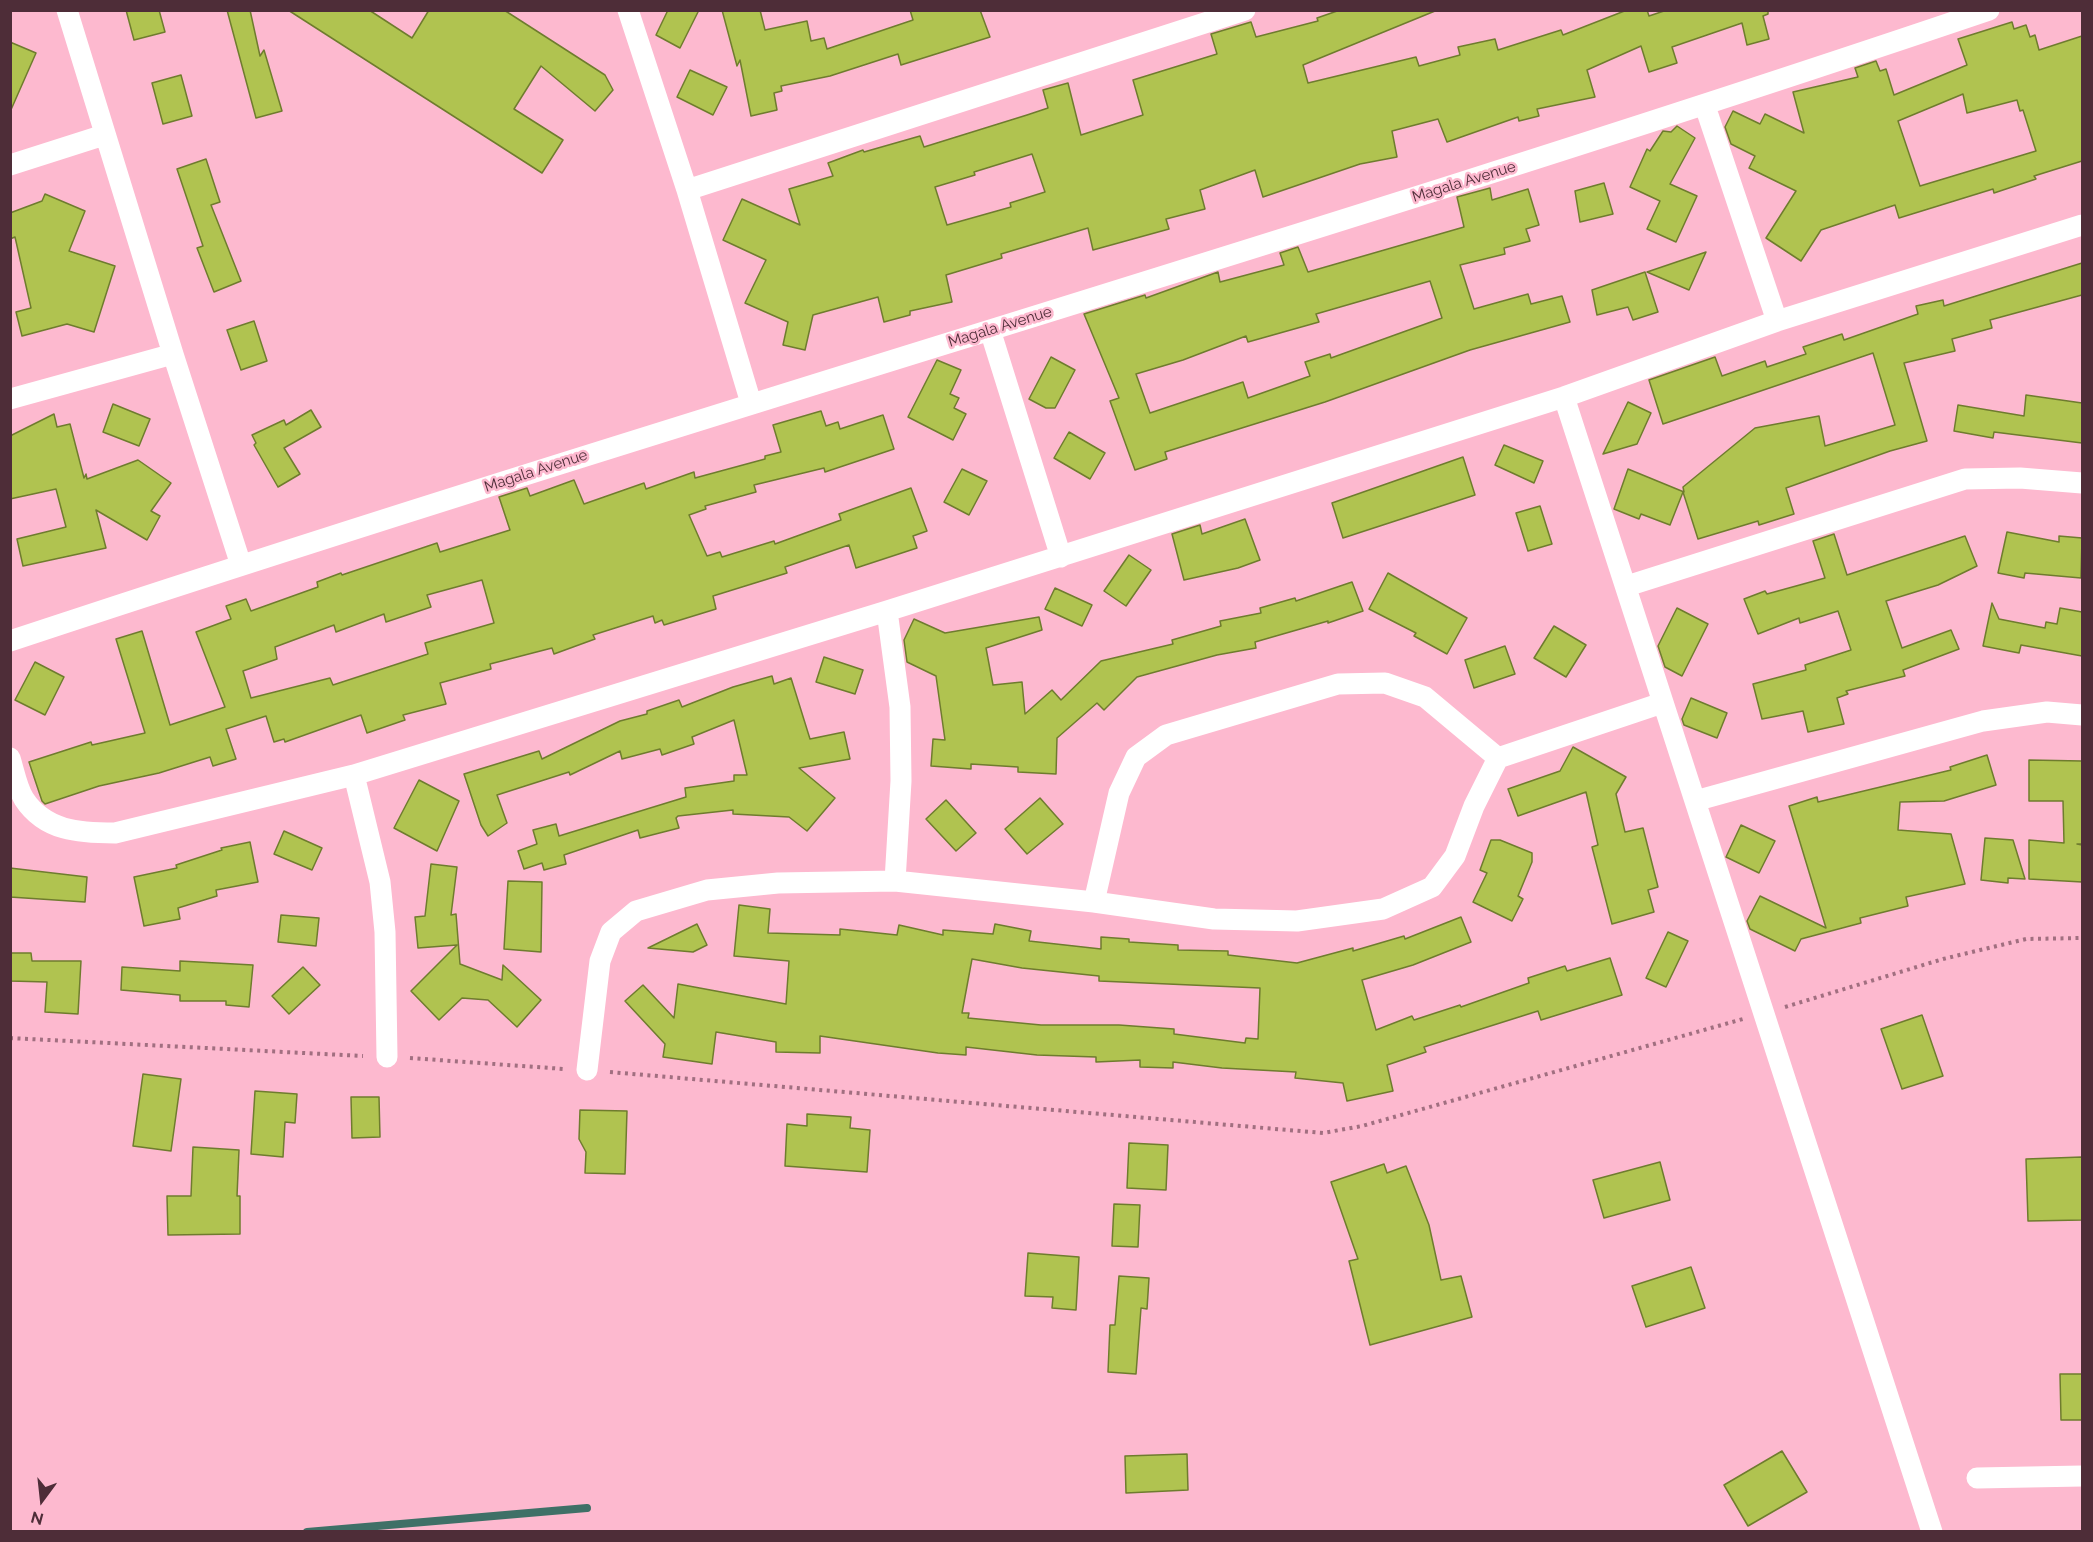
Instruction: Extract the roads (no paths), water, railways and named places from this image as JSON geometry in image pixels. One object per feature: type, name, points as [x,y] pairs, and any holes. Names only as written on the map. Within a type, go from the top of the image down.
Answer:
[{"type":"street","points":[[67,10],[104,135],[241,565]]},
{"type":"street","points":[[628,10],[687,190],[751,403]]},
{"type":"street","points":[[687,190],[1245,10]]},
{"type":"street","name":"Magala Avenue","points":[[10,641],[751,403],[1706,106],[1989,10]]},
{"type":"street","points":[[1706,106],[1778,321]]},
{"type":"street","points":[[10,165],[104,135]]},
{"type":"street","points":[[10,758],[23,798],[46,823],[80,833],[115,833],[354,775],[1060,557],[1564,397],[1778,321],[2082,225]]},
{"type":"street","points":[[990,330],[1060,557]]},
{"type":"street","points":[[10,399],[173,354]]},
{"type":"street","points":[[1564,397],[1932,1532]]},
{"type":"street","points":[[1627,586],[1965,479],[2020,478],[2082,483]]},
{"type":"street","points":[[887,611],[900,717],[901,782],[895,881]]},
{"type":"street","points":[[1094,902],[1119,793],[1136,757],[1166,735],[1338,684],[1385,683],[1425,697],[1498,758]]},
{"type":"street","points":[[587,1071],[600,961],[611,932],[636,911],[707,890],[778,884],[895,881],[1094,902],[1214,919],[1297,921],[1383,909],[1432,887],[1455,856],[1474,806],[1498,758],[1662,703]]},
{"type":"street","points":[[1695,801],[1983,721],[2047,712],[2082,715]]},
{"type":"street","points":[[354,775],[380,882],[385,932],[387,1057]]},
{"type":"street","points":[[1977,1478],[2082,1476]]},
{"type":"waterway","points":[[307,1532],[587,1508]]}]
